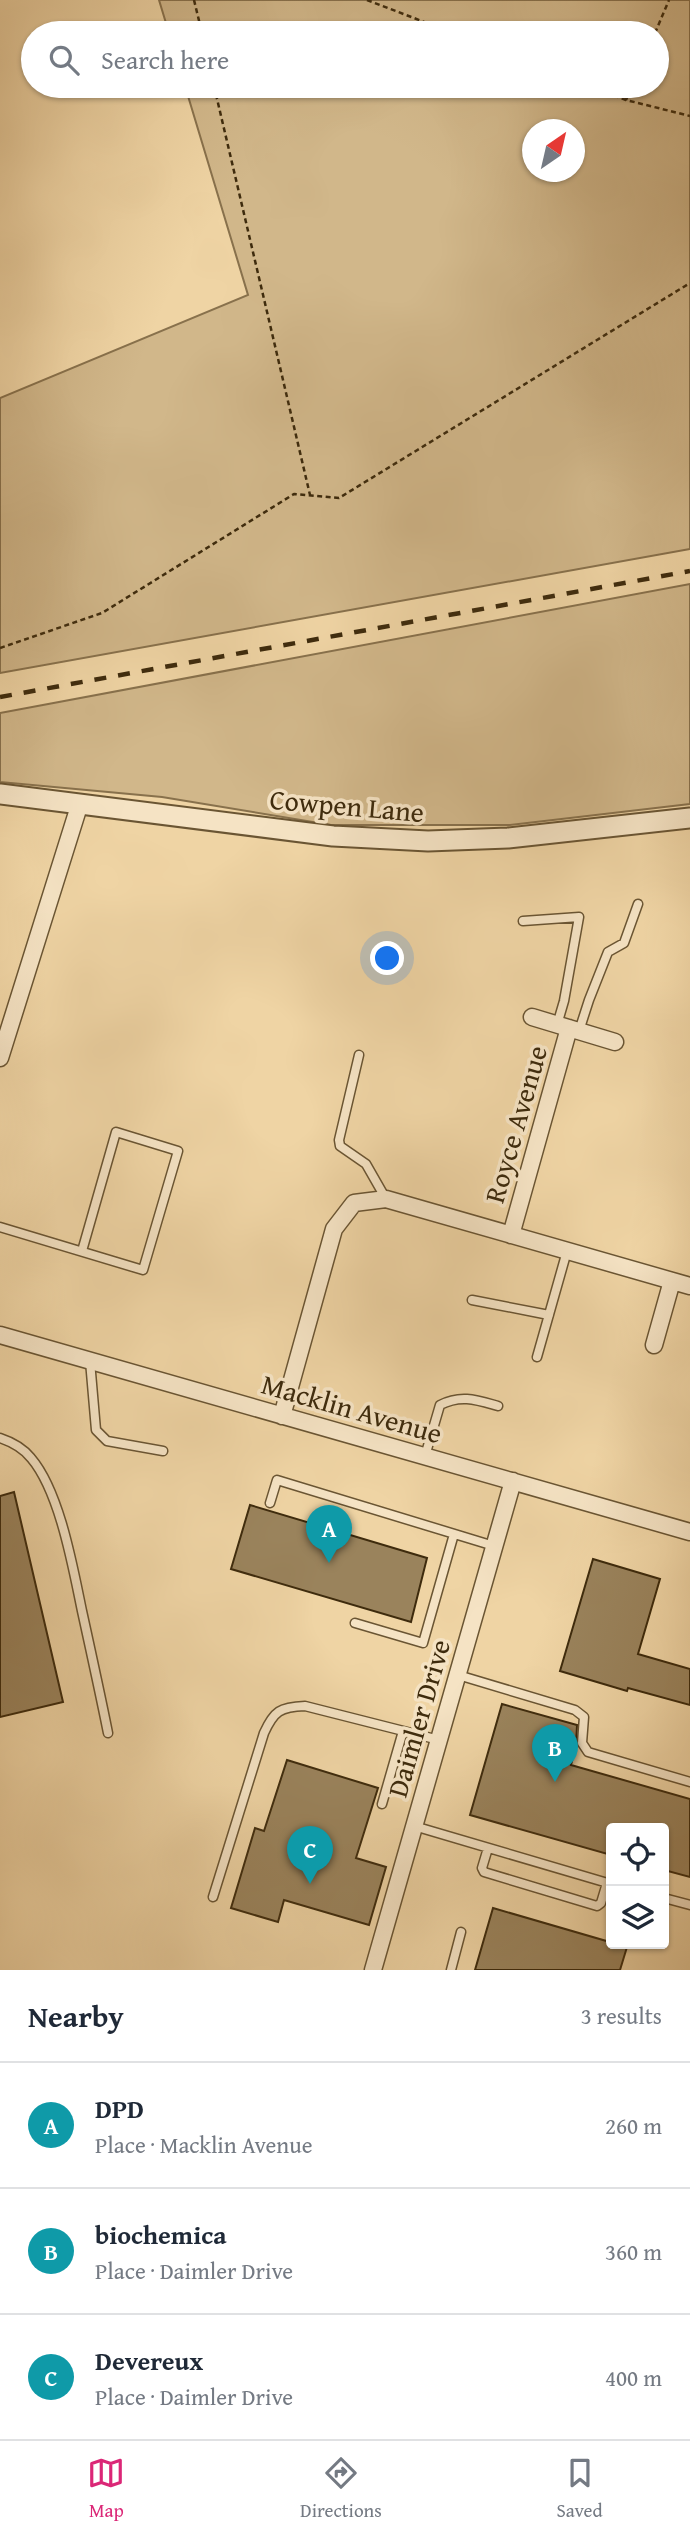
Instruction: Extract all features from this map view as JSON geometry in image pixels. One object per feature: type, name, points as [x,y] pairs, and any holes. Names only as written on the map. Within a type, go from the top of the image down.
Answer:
[{"type":"street","name":"Cowpen Lane","points":[[0,794],[333,836],[428,841],[508,838],[690,818]]},
{"type":"street","points":[[0,1058],[80,803]]},
{"type":"street","name":"Royce Avenue","points":[[532,1017],[615,1042]]},
{"type":"street","name":"Royce Avenue","points":[[510,1234],[568,1028]]},
{"type":"street","name":"Royce Avenue","points":[[282,1416],[334,1229],[354,1203],[386,1199],[690,1286]]},
{"type":"street","points":[[654,1345],[672,1281]]},
{"type":"street","name":"Macklin Avenue","points":[[0,1335],[690,1532]]},
{"type":"street","name":"Daimler Drive","points":[[373,1970],[513,1481]]},
{"type":"lane","points":[[568,1028],[589,1000],[608,953],[624,943],[638,904]]},
{"type":"lane","points":[[523,921],[579,917],[564,1001],[568,1028]]},
{"type":"lane","points":[[359,1055],[339,1140],[340,1146],[366,1164],[386,1199]]},
{"type":"lane","points":[[0,1227],[143,1270],[178,1151],[116,1132],[82,1251]]},
{"type":"lane","points":[[537,1357],[567,1251]]},
{"type":"lane","points":[[472,1300],[549,1315]]},
{"type":"lane","points":[[90,1361],[96,1430],[107,1441],[163,1451]]},
{"type":"lane","points":[[425,1456],[440,1405],[465,1397],[498,1406]]},
{"type":"lane","points":[[0,1438],[14,1444],[31,1458],[54,1502],[72,1566],[108,1733]]},
{"type":"lane","points":[[270,1503],[277,1479],[494,1546]]},
{"type":"lane","points":[[355,1623],[423,1643],[454,1534]]},
{"type":"lane","points":[[458,1675],[575,1710],[584,1717],[582,1743],[588,1752],[690,1782]]},
{"type":"lane","points":[[213,1897],[272,1715],[290,1707],[305,1706],[439,1740]]},
{"type":"lane","points":[[382,1804],[403,1731]]},
{"type":"lane","points":[[414,1826],[606,1882]]},
{"type":"lane","points":[[488,1848],[482,1868],[484,1872],[597,1906],[608,1886]]},
{"type":"lane","points":[[669,1899],[690,1905]]},
{"type":"lane","points":[[451,1970],[461,1932]]},
{"type":"path","points":[[194,0],[199,21]]},
{"type":"path","points":[[367,0],[422,21]]},
{"type":"path","points":[[659,21],[669,0]]},
{"type":"path","points":[[217,98],[310,496]]},
{"type":"path","points":[[621,98],[690,116]]},
{"type":"path","points":[[0,648],[102,613],[295,495],[339,498],[690,283]]},
{"type":"shaded area","points":[[159,0],[690,0],[690,549],[0,673],[0,398],[248,295],[189,98],[669,98],[669,21],[165,21]]},
{"type":"shaded area","points":[[690,584],[690,804],[510,825],[331,825],[162,797],[0,782],[0,713]]},
{"type":"building","points":[[14,1492],[63,1702],[0,1717],[0,1496]]},
{"type":"building","points":[[250,1505],[427,1558],[411,1622],[231,1569]]},
{"type":"building","points":[[593,1559],[660,1579],[638,1654],[690,1669],[690,1705],[628,1688],[627,1691],[560,1671]]},
{"type":"building","points":[[502,1704],[577,1725],[571,1765],[690,1799],[690,1877],[669,1871],[669,1823],[606,1823],[606,1854],[470,1815]]},
{"type":"building","points":[[287,1760],[378,1788],[356,1858],[386,1867],[369,1925],[284,1900],[278,1922],[231,1908],[255,1828],[264,1831]]},
{"type":"building","points":[[493,1908],[606,1941],[606,1949],[626,1949],[620,1970],[475,1970]]},
{"type":"railway","points":[[0,697],[690,571]]},
{"type":"place","name":"DPD","points":[[329,1563]]},
{"type":"place","name":"biochemica","points":[[555,1782]]},
{"type":"place","name":"Devereux","points":[[310,1884]]}]
